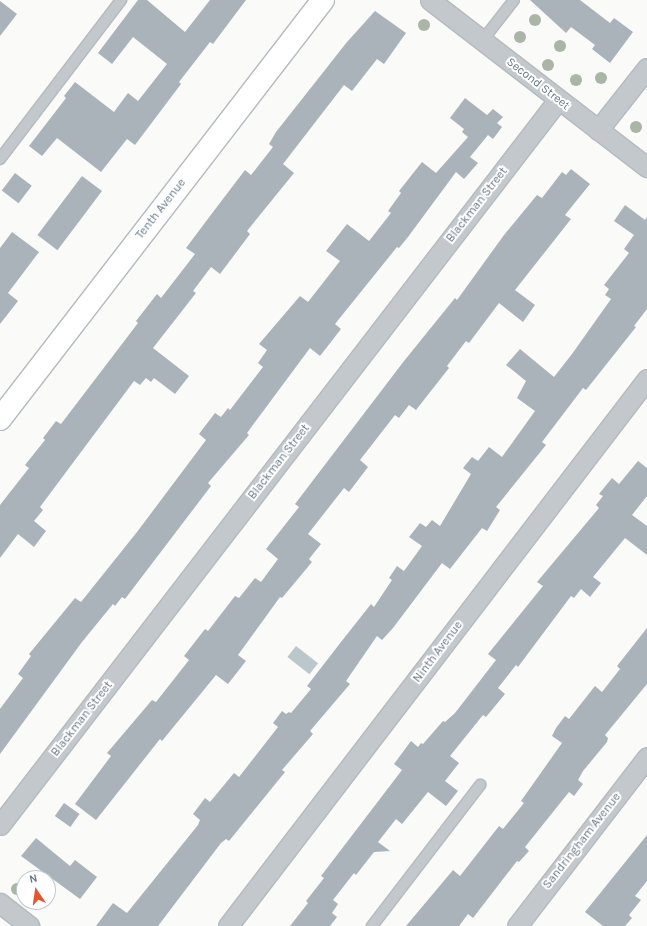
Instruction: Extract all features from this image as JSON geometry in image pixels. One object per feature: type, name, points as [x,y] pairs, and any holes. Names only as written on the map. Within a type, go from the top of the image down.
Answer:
[{"type":"main road","name":"Tenth Avenue","points":[[0,419],[323,0]]},
{"type":"street","name":"Second Street","points":[[430,0],[647,167]]},
{"type":"street","points":[[598,130],[647,68]]},
{"type":"street","name":"Blackman Street","points":[[0,825],[558,100]]},
{"type":"street","name":"Ninth Avenue","points":[[228,926],[647,379]]},
{"type":"street","name":"Sandringham Avenue","points":[[517,926],[647,757]]},
{"type":"street","points":[[0,903],[29,926]]},
{"type":"lane","points":[[0,159],[121,0]]},
{"type":"lane","points":[[482,41],[514,0]]},
{"type":"lane","points":[[372,926],[480,785]]},
{"type":"shaded area","points":[[296,646],[318,663],[309,674],[287,657]]},
{"type":"building","points":[[138,0],[147,0],[185,32],[210,0],[246,0],[213,44],[210,42],[179,82],[181,84],[135,145],[127,139],[101,172],[57,138],[42,156],[29,146],[66,98],[64,96],[75,82],[114,112],[128,93],[138,101],[167,64],[133,37],[112,64],[98,53]]},
{"type":"building","points":[[530,0],[580,0],[610,23],[614,18],[633,32],[610,63],[592,49],[595,45],[571,27],[566,33]]},
{"type":"building","points":[[0,1],[17,14],[0,36]]},
{"type":"building","points":[[375,11],[406,33],[384,64],[377,59],[352,91],[344,85],[283,164],[294,173],[247,231],[250,234],[220,274],[211,267],[193,291],[196,293],[153,348],[189,376],[175,394],[154,378],[151,382],[146,378],[140,385],[134,381],[40,507],[43,510],[34,521],[46,531],[34,547],[18,534],[0,558],[0,505],[29,468],[25,465],[45,440],[43,438],[56,421],[61,424],[138,323],[136,321],[157,294],[161,298],[195,254],[186,248],[245,170],[251,175],[273,147],[269,144],[276,132],[347,42]]},
{"type":"building","points":[[465,98],[487,115],[493,109],[503,117],[497,123],[502,127],[493,139],[488,135],[470,157],[478,163],[464,179],[456,172],[408,237],[399,248],[397,247],[335,324],[341,329],[320,356],[310,348],[247,433],[249,435],[208,483],[211,486],[125,599],[122,597],[115,606],[113,604],[82,642],[0,754],[0,709],[23,678],[18,674],[31,656],[29,654],[75,598],[81,602],[137,532],[206,440],[199,434],[215,413],[221,417],[228,408],[230,410],[263,367],[258,363],[267,350],[259,344],[300,296],[308,302],[340,261],[326,251],[347,224],[369,241],[391,213],[388,211],[401,193],[399,191],[422,162],[436,173],[468,137],[462,132],[464,129],[450,118]]},
{"type":"building","points":[[571,169],[590,184],[565,215],[571,219],[515,290],[535,305],[523,322],[499,303],[469,343],[466,341],[447,366],[449,368],[416,410],[409,405],[399,418],[395,415],[360,460],[368,467],[349,492],[344,488],[308,534],[321,544],[309,559],[312,562],[282,598],[280,597],[238,655],[246,661],[228,684],[216,675],[162,741],[160,739],[96,820],[75,804],[111,756],[107,753],[152,700],[156,702],[189,660],[184,656],[205,629],[208,631],[235,596],[239,598],[255,578],[261,582],[278,559],[266,549],[299,507],[295,504],[404,361],[455,298],[457,300],[504,235],[537,195],[542,198],[562,172],[566,175]]},
{"type":"building","points":[[15,173],[32,186],[19,203],[2,191]]},
{"type":"building","points":[[82,176],[102,191],[57,250],[37,235]]},
{"type":"building","points":[[625,205],[645,220],[647,217],[647,309],[634,326],[636,327],[586,390],[583,388],[542,442],[546,445],[496,507],[500,510],[487,531],[482,528],[450,569],[442,563],[393,628],[382,640],[377,636],[346,681],[350,684],[310,731],[313,734],[282,770],[285,772],[229,841],[226,839],[221,843],[158,926],[96,926],[113,903],[127,913],[198,825],[200,820],[193,814],[205,798],[210,802],[234,773],[239,777],[278,727],[273,723],[282,711],[286,714],[289,712],[291,713],[311,689],[307,686],[371,604],[374,607],[392,580],[389,578],[397,566],[404,571],[422,546],[409,537],[420,523],[426,527],[432,520],[440,526],[471,474],[463,468],[472,457],[478,461],[489,447],[502,457],[535,411],[517,398],[526,381],[506,365],[520,349],[554,377],[572,354],[611,299],[605,295],[609,289],[604,285],[629,253],[624,249],[634,235],[614,221]]},
{"type":"building","points":[[12,232],[39,252],[8,293],[18,301],[0,324],[0,248]]},
{"type":"building","points":[[638,461],[647,468],[647,496],[632,515],[647,526],[647,555],[625,538],[593,577],[601,583],[590,597],[581,589],[574,598],[571,596],[518,667],[516,665],[498,688],[505,694],[486,717],[483,715],[450,756],[459,763],[445,781],[458,791],[446,806],[428,792],[402,824],[396,819],[378,842],[390,851],[374,852],[356,875],[354,873],[333,900],[338,904],[332,913],[337,917],[330,926],[290,926],[308,903],[306,901],[324,878],[321,876],[402,770],[394,764],[411,741],[418,747],[421,743],[423,744],[443,721],[445,722],[455,713],[496,660],[488,654],[543,586],[537,582],[599,508],[596,505],[603,496],[599,494],[612,478],[619,484]]},
{"type":"building","points":[[647,628],[647,684],[605,735],[608,738],[607,742],[583,771],[578,780],[583,784],[574,796],[569,792],[525,847],[529,851],[519,862],[517,861],[473,918],[468,914],[459,926],[406,926],[453,870],[460,876],[499,826],[503,829],[524,803],[521,801],[562,743],[552,736],[556,728],[565,716],[569,719],[595,686],[602,692],[620,669],[617,666]]},
{"type":"building","points":[[64,803],[80,814],[70,827],[55,816]]},
{"type":"building","points":[[647,835],[647,881],[635,896],[641,900],[629,915],[632,918],[625,926],[603,926],[585,912]]},
{"type":"building","points":[[36,838],[70,866],[75,860],[97,877],[80,899],[56,882],[56,870],[40,870],[21,856]]}]
